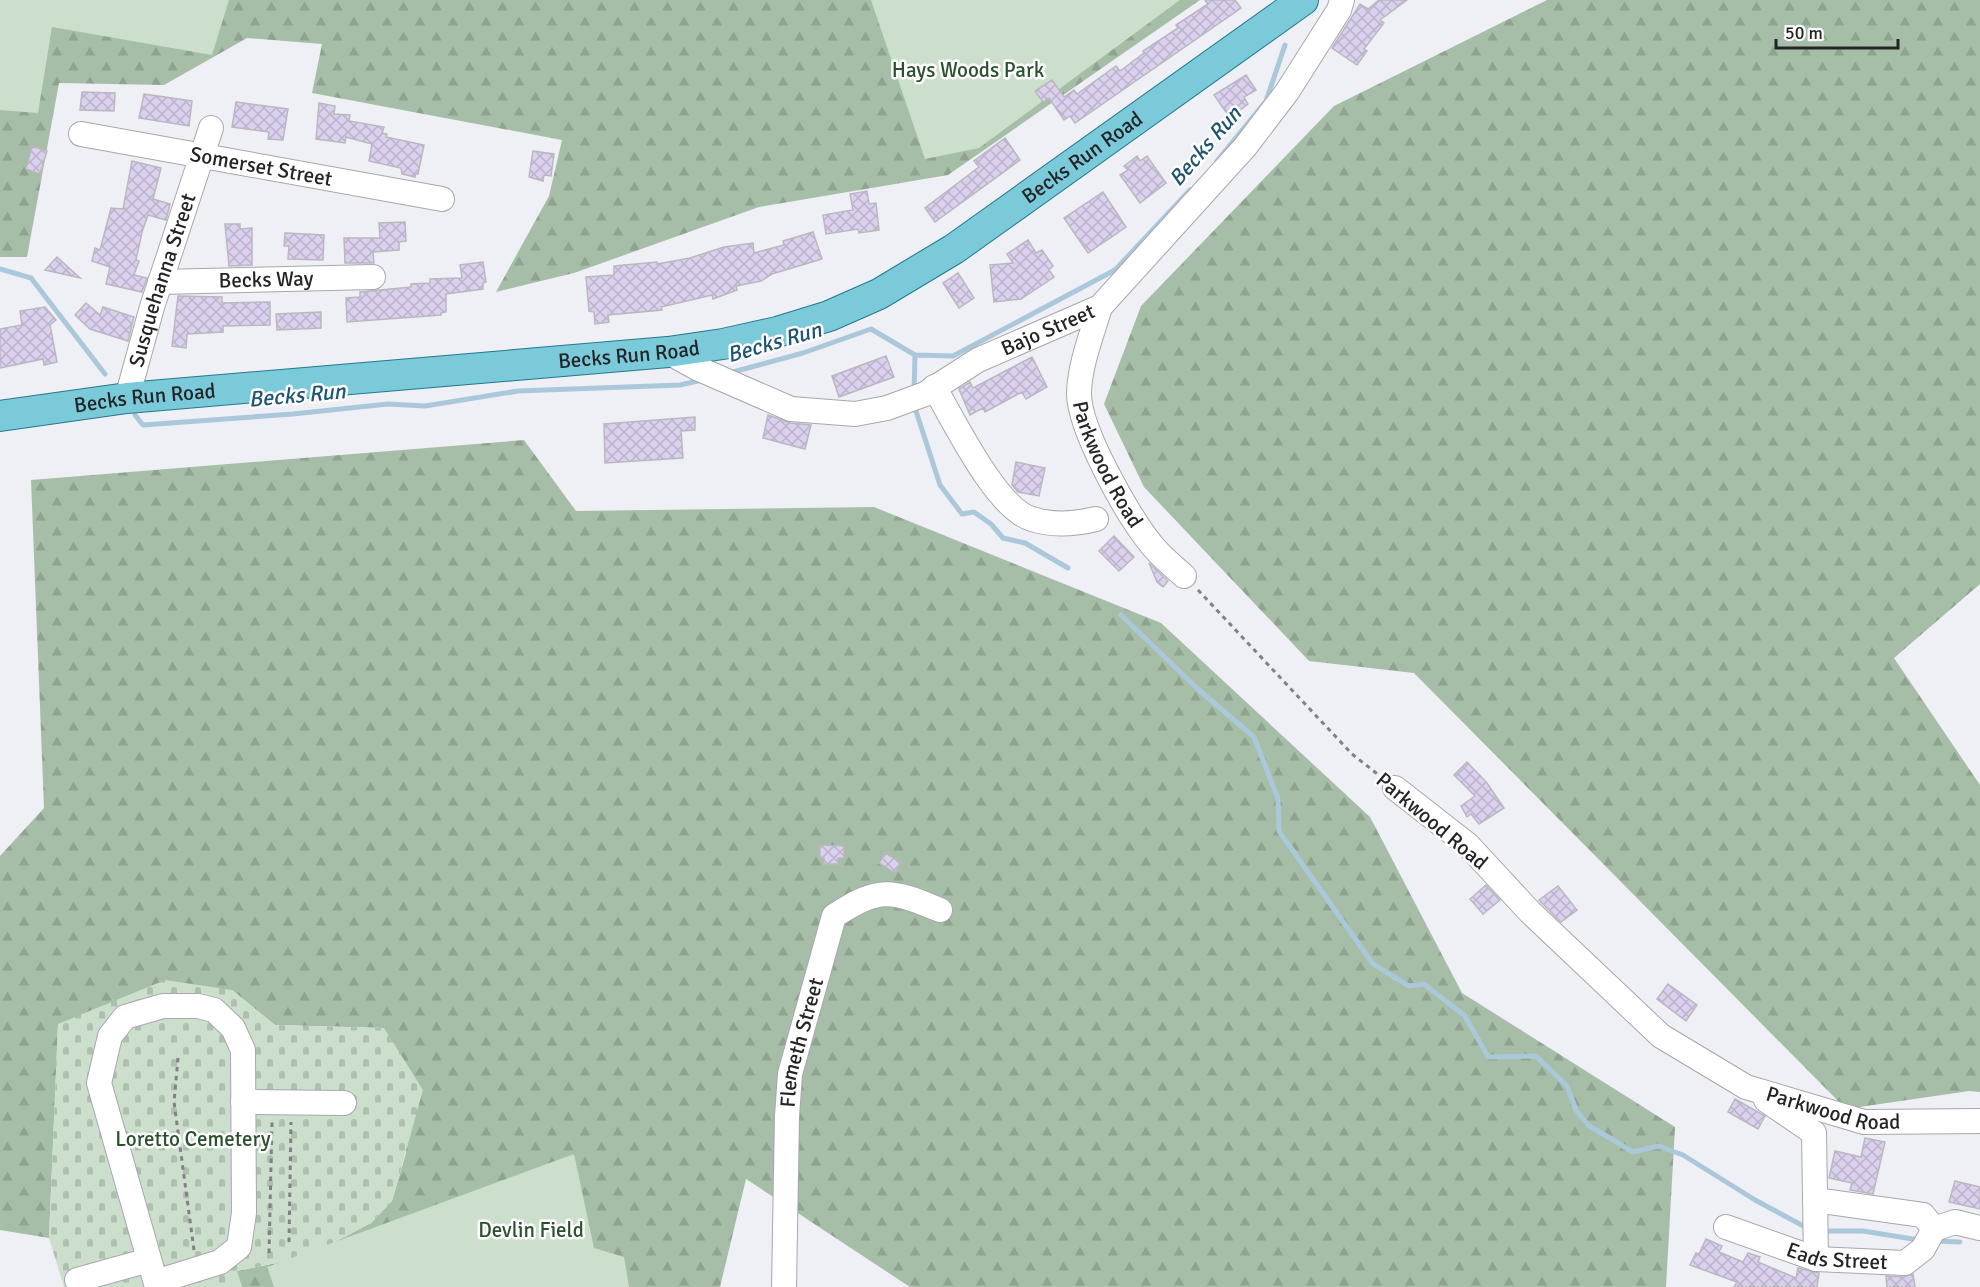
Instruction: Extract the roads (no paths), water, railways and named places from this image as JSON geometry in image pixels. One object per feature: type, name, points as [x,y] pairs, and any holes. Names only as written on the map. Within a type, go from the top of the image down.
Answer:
[{"type":"main road","name":"Becks Run Road","points":[[0,416],[127,398],[668,352],[723,344],[777,332],[829,316],[879,294],[954,249],[1303,0]]},
{"type":"street","name":"Bajo Street","points":[[668,352],[698,368],[791,409],[855,414],[921,394],[978,360],[1100,307],[1245,147],[1287,92],[1339,10],[1342,0]]},
{"type":"street","name":"Susquehanna Street","points":[[127,398],[160,282],[211,128]]},
{"type":"street","name":"Somerset Street","points":[[81,134],[442,199]]},
{"type":"street","name":"Becks Way","points":[[160,282],[373,277]]},
{"type":"street","name":"Parkwood Road","points":[[1100,307],[1085,356],[1079,393],[1084,423],[1106,471],[1151,544],[1184,576]]},
{"type":"street","points":[[921,394],[1006,504],[1031,519],[1072,525],[1096,519]]},
{"type":"street","name":"Parkwood Road","points":[[1395,788],[1468,845],[1530,912],[1661,1036],[1746,1087],[1864,1122],[1980,1121]]},
{"type":"street","name":"Flemeth Street","points":[[784,1287],[787,1116],[790,1074],[834,916],[863,898],[883,894],[910,898],[940,910]]},
{"type":"street","points":[[77,1280],[154,1276],[197,1269],[220,1262],[239,1247],[244,1213],[243,1050],[233,1028],[214,1010],[198,1005],[163,1006],[125,1017],[110,1036],[99,1083],[154,1276]]},
{"type":"street","points":[[1746,1087],[1815,1133],[1815,1231],[1923,1215],[1929,1219],[1928,1239]]},
{"type":"street","points":[[243,1102],[344,1103]]},
{"type":"street","points":[[1928,1239],[1955,1222],[1980,1228]]},
{"type":"street","name":"Eads Street","points":[[1726,1227],[1815,1231],[1905,1263],[1928,1239]]},
{"type":"waterway","name":"Becks Run","points":[[1217,161],[1266,101],[1285,45]]},
{"type":"waterway","name":"Becks Run","points":[[729,373],[803,353],[871,329],[915,355],[953,356],[1115,270],[1190,190]]},
{"type":"waterway","name":"Becks Run","points":[[0,269],[31,278],[105,374]]},
{"type":"waterway","points":[[914,392],[915,355]]},
{"type":"waterway","name":"Becks Run","points":[[135,415],[143,425],[293,414],[388,404],[425,406],[518,391],[680,385],[702,380]]},
{"type":"waterway","points":[[914,405],[940,485],[962,514],[974,512],[991,524],[1003,538],[1025,543],[1068,568]]},
{"type":"waterway","points":[[1121,615],[1200,691],[1254,737],[1278,799],[1279,831],[1373,964],[1409,986],[1424,984],[1465,1016],[1488,1057],[1536,1056],[1567,1086],[1576,1110],[1588,1125],[1633,1152],[1658,1146],[1683,1155],[1755,1200],[1809,1229]]},
{"type":"waterway","points":[[1821,1231],[1863,1231],[1919,1240]]},
{"type":"waterway","points":[[1935,1241],[1960,1242]]},
{"type":"park label","name":"Hays Woods Park","points":[[968,70]]},
{"type":"park label","name":"Loretto Cemetery","points":[[193,1139]]},
{"type":"park label","name":"Devlin Field","points":[[531,1230]]}]
